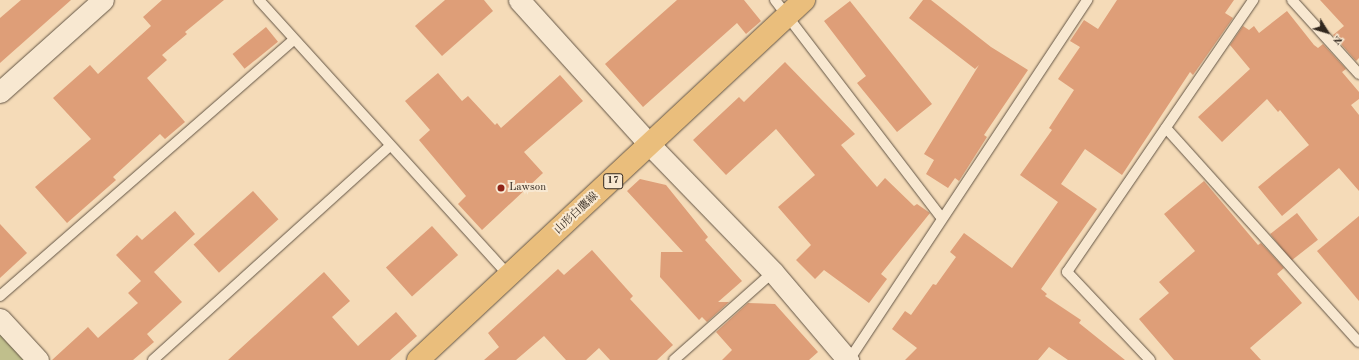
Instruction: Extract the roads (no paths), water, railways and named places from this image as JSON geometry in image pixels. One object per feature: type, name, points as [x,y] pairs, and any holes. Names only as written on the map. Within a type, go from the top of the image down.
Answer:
[{"type":"main road","name":"山形白鷹線","points":[[418,360],[651,146],[782,7],[804,0]]},
{"type":"street","points":[[0,92],[103,0]]},
{"type":"street","points":[[519,0],[651,146],[773,272],[849,360]]},
{"type":"street","points":[[0,319],[38,360]]},
{"type":"lane","points":[[259,0],[509,276]]},
{"type":"lane","points":[[849,360],[941,217],[1087,0]]},
{"type":"lane","points":[[1150,360],[1067,272],[1253,0]]},
{"type":"lane","points":[[1292,0],[1359,74]]},
{"type":"lane","points":[[782,7],[941,217]]},
{"type":"lane","points":[[0,296],[294,40]]},
{"type":"lane","points":[[1166,128],[1359,342]]},
{"type":"lane","points":[[153,360],[390,146]]},
{"type":"lane","points":[[674,360],[773,272]]},
{"type":"place","name":"Lawson","points":[[501,188]]}]
